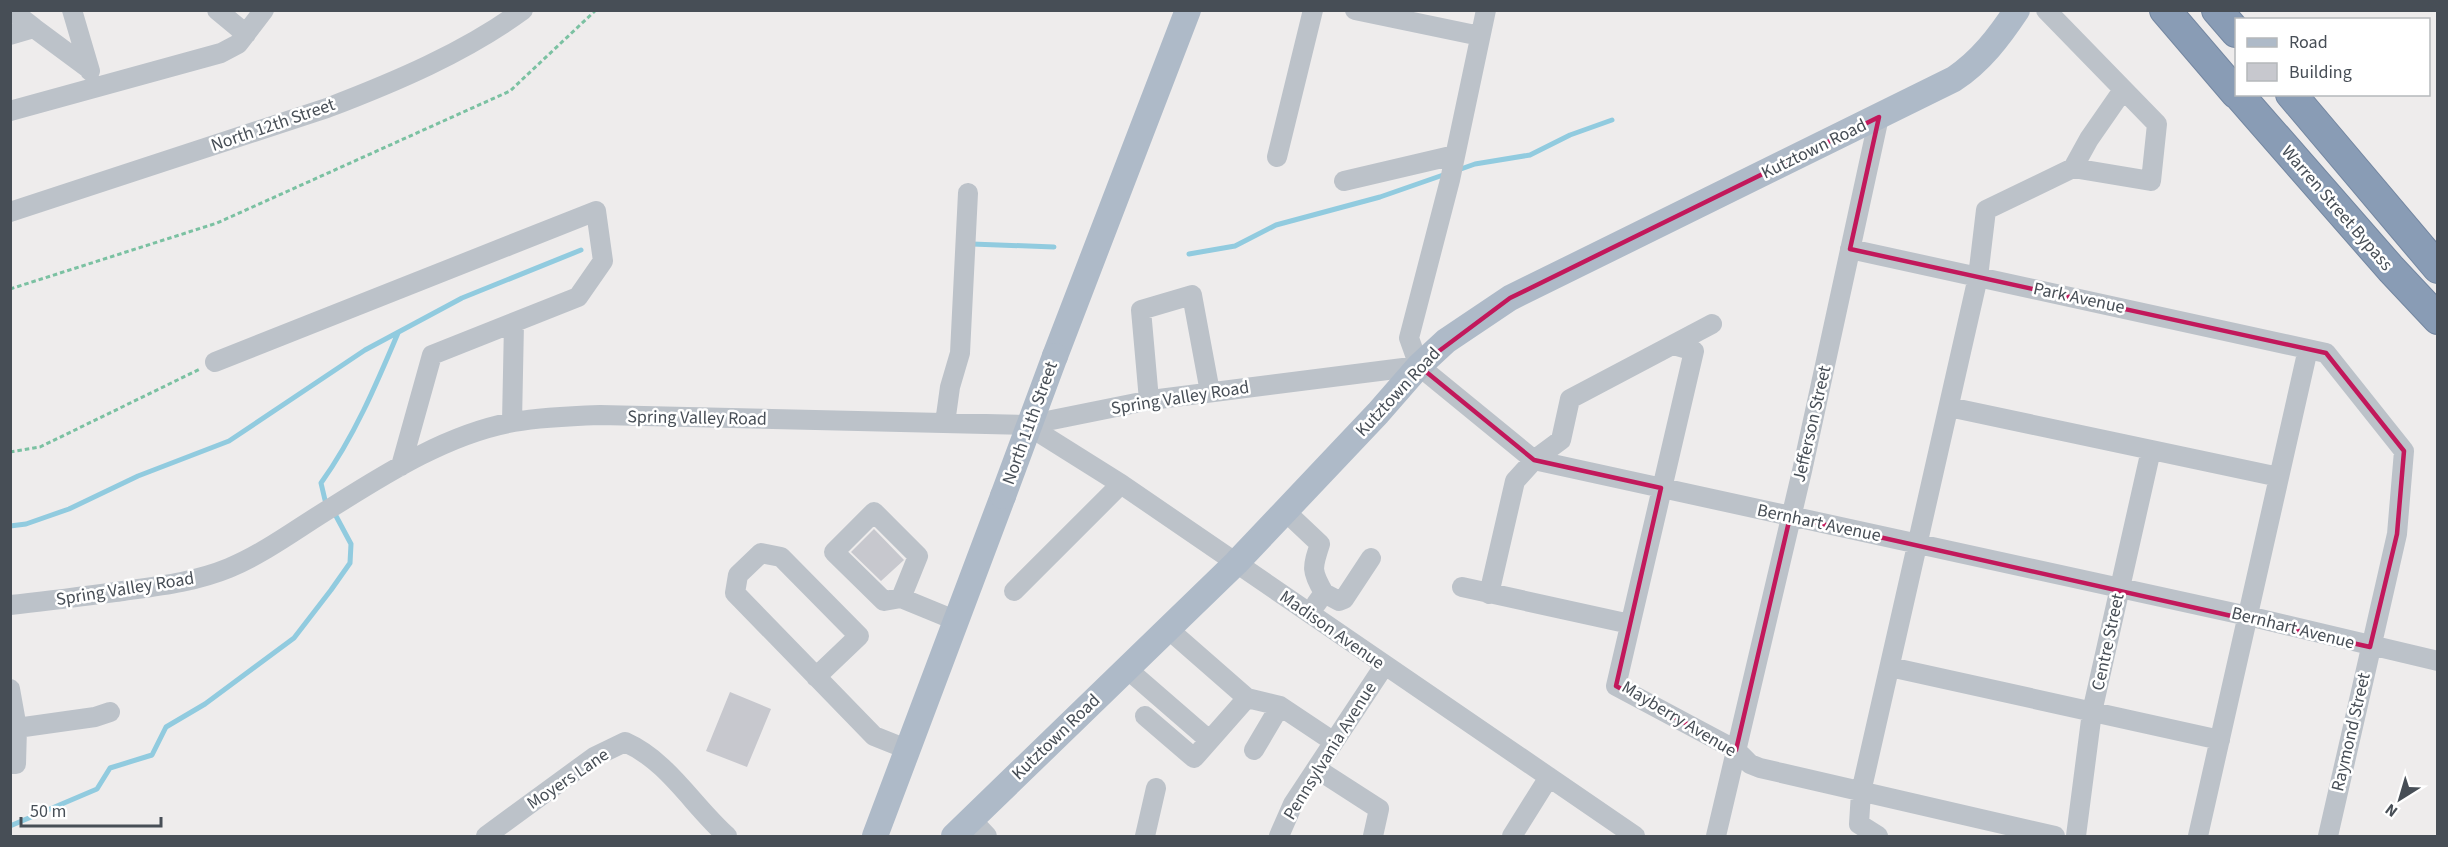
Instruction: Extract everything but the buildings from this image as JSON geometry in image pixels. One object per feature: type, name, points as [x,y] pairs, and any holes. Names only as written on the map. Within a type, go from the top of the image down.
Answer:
[{"type":"highway","name":"Warren Street Bypass","points":[[2165,10],[2235,92]]},
{"type":"highway","points":[[2217,10],[2235,31]]},
{"type":"highway","name":"Warren Street Bypass","points":[[2239,96],[2438,319]]},
{"type":"highway","name":"Warren Street Bypass","points":[[2293,96],[2438,268]]},
{"type":"highway","points":[[2342,153],[2438,243]]},
{"type":"highway","points":[[2391,269],[2438,336]]},
{"type":"main road","name":"North 11th Street","points":[[875,837],[1055,356],[1188,10]]},
{"type":"main road","name":"Kutztown Road","points":[[971,831],[1126,668],[1236,563],[1378,413],[1419,366],[1446,341],[1510,298],[1954,79],[1967,70],[1997,40],[2017,10]]},
{"type":"street","points":[[11,10],[88,68]]},
{"type":"street","points":[[72,10],[88,68],[96,87]]},
{"type":"street","points":[[218,10],[246,34]]},
{"type":"street","points":[[10,111],[221,53],[238,44],[264,10]]},
{"type":"street","name":"North 12th Street","points":[[10,212],[327,108],[371,91],[457,50],[500,27],[523,10]]},
{"type":"street","points":[[1277,157],[1313,10]]},
{"type":"street","points":[[1355,10],[1480,36]]},
{"type":"street","points":[[1419,366],[1409,338],[1450,180],[1486,10]]},
{"type":"street","points":[[1878,837],[1859,824],[1862,792],[1919,545],[1977,277],[1986,210],[2073,168],[2151,181],[2157,124],[2046,10]]},
{"type":"street","points":[[10,35],[34,28]]},
{"type":"street","points":[[2073,168],[2089,139],[2123,90]]},
{"type":"street","name":"Jefferson Street","points":[[1716,837],[1879,117]]},
{"type":"street","points":[[1344,181],[1455,155]]},
{"type":"street","points":[[945,423],[950,387],[960,353],[968,193]]},
{"type":"street","points":[[215,362],[596,211],[603,261],[578,297],[432,355],[401,466]]},
{"type":"street","name":"Park Avenue","points":[[1850,249],[2308,349]]},
{"type":"street","points":[[1149,400],[1141,310],[1192,295],[1210,392]]},
{"type":"street","points":[[512,422],[514,323]]},
{"type":"street","points":[[1489,594],[1515,482],[1534,460],[1561,440],[1570,399],[1712,324]]},
{"type":"street","name":"Mayberry Avenue","points":[[1673,345],[1694,351],[1616,686],[1736,750],[1750,764],[1760,768],[2055,837]]},
{"type":"street","points":[[2198,837],[2308,349]]},
{"type":"street","name":"Raymond Street","points":[[2308,349],[2326,353],[2404,451],[2397,534],[2328,837]]},
{"type":"street","name":"Spring Valley Road","points":[[10,605],[166,585],[195,579],[228,568],[276,544],[401,466],[455,440],[512,422],[600,415],[1027,425],[1149,400],[1419,366]]},
{"type":"street","name":"Bernhart Avenue","points":[[1419,366],[1534,460],[2248,616],[2370,647],[2438,661]]},
{"type":"street","points":[[1949,407],[2279,477]]},
{"type":"street","name":"Madison Avenue","points":[[1027,425],[1121,484],[1635,837]]},
{"type":"street","name":"Centre Street","points":[[2076,837],[2092,712],[2151,450]]},
{"type":"street","points":[[1014,591],[1121,484]]},
{"type":"street","points":[[1285,511],[1325,536],[1314,559],[1313,574],[1324,593],[1339,602],[1344,599],[1371,558]]},
{"type":"street","points":[[901,598],[918,556],[874,512],[834,552],[884,601],[901,598],[957,621]]},
{"type":"street","points":[[816,676],[859,636],[782,556],[761,553],[738,575],[735,593],[874,736],[909,750]]},
{"type":"street","points":[[1462,587],[1630,624]]},
{"type":"street","points":[[1309,614],[1324,593]]},
{"type":"street","points":[[1167,628],[1247,698],[1280,706],[1334,742]]},
{"type":"street","name":"Pennsylvania Avenue","points":[[1279,837],[1293,804],[1384,666]]},
{"type":"street","points":[[1890,667],[2220,740]]},
{"type":"street","points":[[1126,668],[1209,741]]},
{"type":"street","points":[[10,689],[17,728],[16,764],[10,764]]},
{"type":"street","points":[[1145,716],[1194,758],[1247,698]]},
{"type":"street","points":[[1254,750],[1280,706]]},
{"type":"street","points":[[17,728],[95,717],[111,712]]},
{"type":"street","name":"Moyers Lane","points":[[486,837],[594,757],[625,742],[641,749],[656,760],[727,837]]},
{"type":"street","points":[[1317,769],[1379,809],[1373,837]]},
{"type":"street","points":[[1512,837],[1549,777]]},
{"type":"street","points":[[1145,837],[1156,788]]},
{"type":"path","points":[[10,289],[217,224],[510,91],[596,10]]},
{"type":"path","points":[[10,452],[40,447],[215,362]]},
{"type":"highlighted area","points":[[1879,117],[1850,249],[2326,353],[2404,451],[2397,534],[2370,647],[1790,517],[1736,750],[1616,686],[1661,488],[1534,460],[1419,366],[1510,298]]},
{"type":"waterway","points":[[1458,170],[1475,164],[1530,155],[1570,135],[1612,120]]},
{"type":"waterway","points":[[1189,254],[1235,246],[1276,225],[1380,197],[1446,174]]},
{"type":"waterway","points":[[972,244],[1054,247]]},
{"type":"waterway","points":[[10,526],[26,524],[69,509],[138,476],[229,441],[365,350],[462,298],[581,250]]},
{"type":"waterway","points":[[325,500],[321,483],[354,429],[398,333]]},
{"type":"waterway","points":[[10,826],[97,789],[110,768],[152,755],[166,727],[205,704],[294,638],[350,563],[351,544],[336,516]]}]
